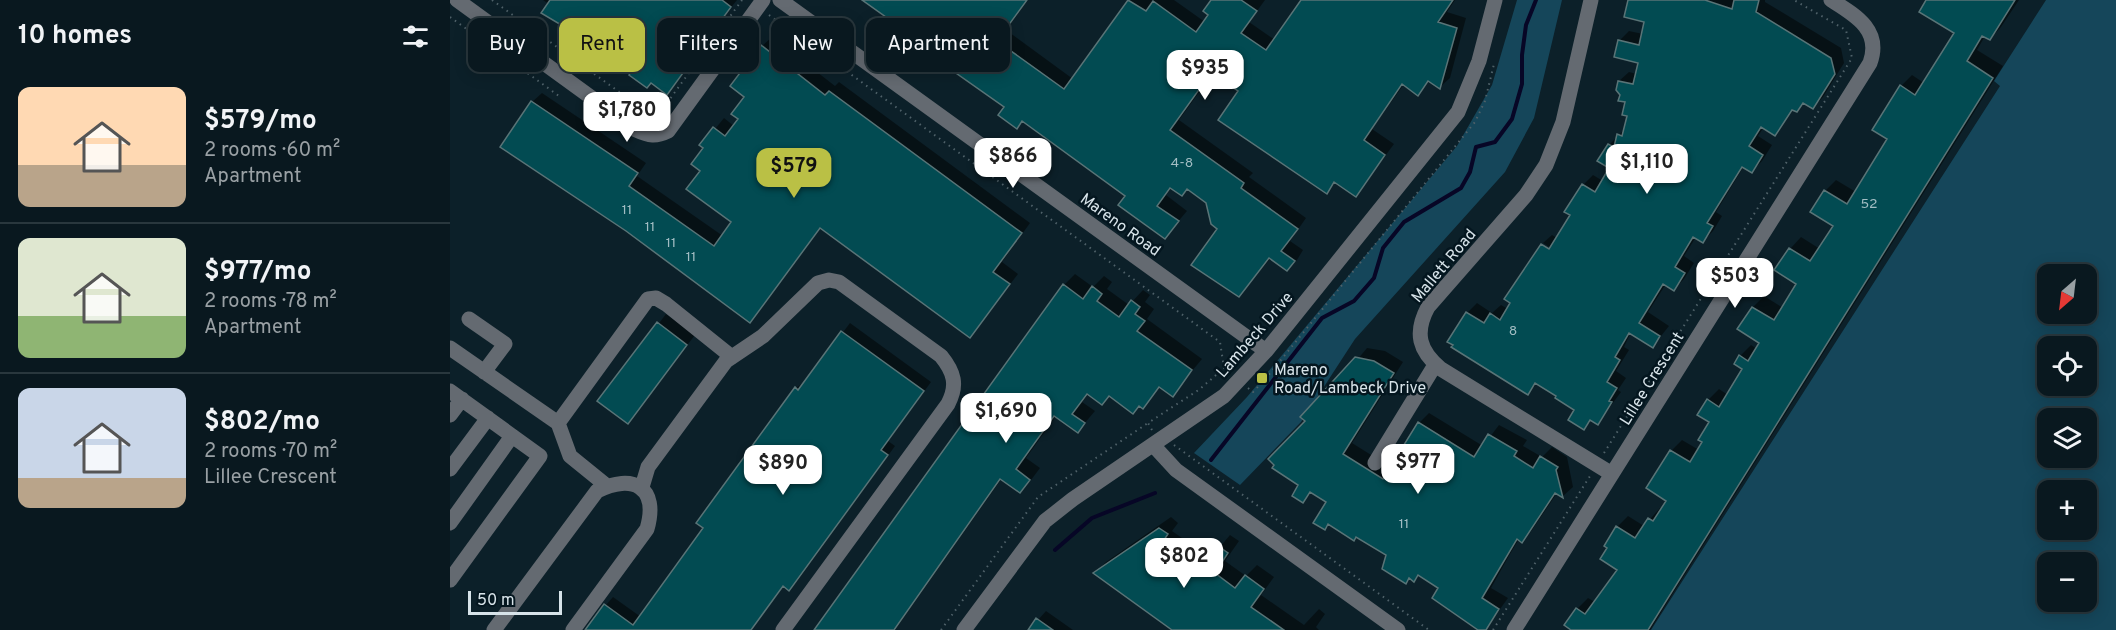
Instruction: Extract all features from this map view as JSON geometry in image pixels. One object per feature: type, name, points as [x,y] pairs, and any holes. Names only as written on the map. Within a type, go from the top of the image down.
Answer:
[{"type":"street","points":[[457,0],[636,130],[648,136],[659,136],[673,126],[760,3]]},
{"type":"street","name":"Mareno Road","points":[[780,0],[1266,351]]},
{"type":"street","name":"Lambeck Drive","points":[[964,630],[1045,521],[1073,499],[1224,396],[1266,351],[1458,112],[1479,61],[1495,0]]},
{"type":"street","name":"Mallett Road","points":[[1591,0],[1563,122],[1546,165],[1535,184],[1428,308],[1421,321],[1418,335],[1421,348],[1436,364],[1612,474]]},
{"type":"street","name":"Lillee Crescent","points":[[1514,630],[1870,63],[1873,40],[1866,25],[1831,0]]},
{"type":"street","points":[[642,487],[648,466],[726,361],[763,336],[818,283],[829,280],[839,282],[941,356],[952,370],[954,385],[948,404],[783,630]]},
{"type":"street","points":[[558,423],[648,299],[656,298],[666,304],[732,357]]},
{"type":"street","points":[[469,319],[505,344],[484,372]]},
{"type":"street","points":[[450,348],[558,423],[566,451],[606,486]]},
{"type":"street","points":[[1375,463],[1436,364]]},
{"type":"street","points":[[450,415],[456,395],[540,456],[450,580]]},
{"type":"street","points":[[450,469],[488,418]]},
{"type":"street","points":[[450,523],[512,436]]},
{"type":"street","points":[[1158,442],[1176,470],[1398,630]]},
{"type":"street","points":[[494,630],[597,491],[613,483],[634,483],[642,487],[649,497],[651,516],[647,529],[573,630]]},
{"type":"path","points":[[492,0],[640,107],[667,103],[742,0]]},
{"type":"path","points":[[1493,630],[1852,57],[1846,30],[1794,0]]},
{"type":"path","points":[[760,3],[1220,342],[1224,368],[1200,389],[1148,423],[1158,442],[1429,630]]},
{"type":"path","points":[[450,17],[559,96]]},
{"type":"shaded area","points":[[1517,0],[1562,0],[1534,118],[1505,172],[1355,339],[1301,422],[1240,485],[1194,453],[1247,397],[1457,146],[1492,85]]},
{"type":"shaded area","points":[[2046,0],[2116,0],[2116,630],[1651,630],[2000,86],[1994,81]]},
{"type":"building","points":[[550,0],[722,0],[731,7],[723,18],[657,18],[657,72],[683,73],[667,95],[651,83],[647,88],[629,75],[631,72],[645,72],[645,18],[559,18],[559,24],[541,13]]},
{"type":"building","points":[[862,0],[1027,0],[1010,23],[1010,18],[887,18]]},
{"type":"building","points":[[1128,0],[1146,11],[1153,1],[1196,32],[1208,15],[1203,11],[1211,0],[1241,0],[1257,11],[1241,33],[1266,50],[1301,0],[1453,0],[1438,22],[1457,28],[1440,89],[1428,81],[1418,96],[1402,84],[1364,140],[1385,155],[1356,197],[1334,182],[1327,194],[1218,120],[1238,91],[1211,73],[1170,130],[1244,183],[1241,188],[1298,229],[1281,251],[1295,261],[1287,271],[1269,258],[1239,297],[1191,265],[1217,229],[1211,224],[1206,203],[1187,189],[1182,196],[1170,188],[1157,206],[1179,221],[1165,239],[1118,205],[1125,196],[1022,121],[1017,129],[998,115],[1004,107],[954,72],[1010,72],[1010,50],[1064,89]]},
{"type":"building","points":[[1628,0],[1705,0],[1732,9],[1734,0],[1759,0],[1756,12],[1831,58],[1835,74],[1813,109],[1803,103],[1797,112],[1792,110],[1775,136],[1761,127],[1749,146],[1763,155],[1752,173],[1742,167],[1707,223],[1713,226],[1703,243],[1693,237],[1675,267],[1685,273],[1674,291],[1663,284],[1639,323],[1660,336],[1653,348],[1629,333],[1615,357],[1620,360],[1607,382],[1617,388],[1609,401],[1612,402],[1598,425],[1590,420],[1584,430],[1568,420],[1574,410],[1555,398],[1556,396],[1535,383],[1528,395],[1451,347],[1453,345],[1447,342],[1466,312],[1484,323],[1490,313],[1500,320],[1510,303],[1504,299],[1541,244],[1549,249],[1570,215],[1564,212],[1582,184],[1595,192],[1609,168],[1597,161],[1608,144],[1614,147],[1617,134],[1622,136],[1627,116],[1622,115],[1625,102],[1618,101],[1620,95],[1616,90],[1618,81],[1633,84],[1638,63],[1614,57],[1618,40],[1639,45],[1644,22],[1624,17]]},
{"type":"building","points":[[1926,0],[2015,0],[1990,40],[1982,36],[1967,61],[1993,78],[1648,630],[1571,630],[1564,625],[1576,608],[1585,614],[1617,570],[1600,559],[1607,548],[1604,546],[1616,526],[1635,538],[1648,518],[1653,521],[1666,501],[1646,488],[1670,450],[1690,462],[1702,442],[1698,440],[1709,422],[1697,415],[1707,399],[1719,407],[1742,369],[1734,364],[1739,355],[1748,361],[1759,343],[1737,329],[1752,307],[1774,320],[1796,284],[1774,270],[1789,248],[1810,261],[1833,226],[1810,212],[1824,190],[1847,204],[1887,139],[1872,130],[1900,85],[1915,95],[1954,33],[1919,12]]},
{"type":"building","points":[[761,45],[771,53],[771,72],[796,72],[825,95],[829,91],[1022,233],[993,272],[1010,284],[970,338],[820,228],[750,323],[626,231],[500,147],[531,101],[638,173],[629,186],[714,246],[731,222],[686,189],[700,171],[691,164],[703,148],[699,145],[713,127],[725,136],[738,119],[731,114],[744,97],[730,86],[741,72],[759,72]]},
{"type":"building","points":[[1063,284],[1083,299],[1092,286],[1102,294],[1097,301],[1119,317],[1131,300],[1140,307],[1135,314],[1145,321],[1137,331],[1192,370],[1173,397],[1159,387],[1143,409],[1139,406],[1133,414],[1109,396],[1102,405],[1087,394],[1072,414],[1085,423],[1078,433],[1054,416],[1016,469],[1030,480],[1020,493],[1000,479],[894,630],[814,630]]},
{"type":"building","points":[[657,322],[687,345],[628,424],[597,401]]},
{"type":"building","points":[[841,331],[924,391],[881,450],[888,455],[789,591],[783,586],[751,630],[585,630],[604,604],[633,625],[703,528],[696,523],[795,387],[798,390]]},
{"type":"building","points":[[1355,357],[1374,361],[1394,373],[1343,454],[1383,479],[1418,422],[1474,457],[1488,434],[1517,451],[1514,456],[1533,468],[1540,456],[1558,467],[1556,470],[1563,498],[1555,493],[1522,543],[1517,539],[1482,598],[1499,609],[1486,630],[1478,630],[1432,598],[1438,588],[1418,575],[1414,582],[1409,578],[1406,584],[1382,569],[1386,555],[1356,537],[1354,541],[1328,524],[1325,530],[1313,523],[1326,502],[1310,492],[1303,503],[1292,496],[1298,485],[1272,468],[1274,465],[1268,459],[1305,421],[1300,417]]},
{"type":"building","points":[[1159,528],[1168,534],[1162,543],[1180,556],[1183,552],[1203,566],[1218,546],[1228,553],[1215,573],[1235,588],[1245,575],[1264,589],[1251,607],[1284,630],[1172,630],[1093,573]]},
{"type":"building","points":[[1036,618],[1053,630],[1028,630]]},
{"type":"waterway","points":[[1211,460],[1322,318],[1354,301],[1374,278],[1383,248],[1404,222],[1461,188],[1470,172],[1476,147],[1495,142],[1512,119],[1522,84],[1522,55],[1526,25],[1536,0]]},
{"type":"waterway","points":[[1055,550],[1092,518],[1155,493]]},
{"type":"place","name":"Mareno Road/Lambeck Drive","points":[[1262,378]]}]
